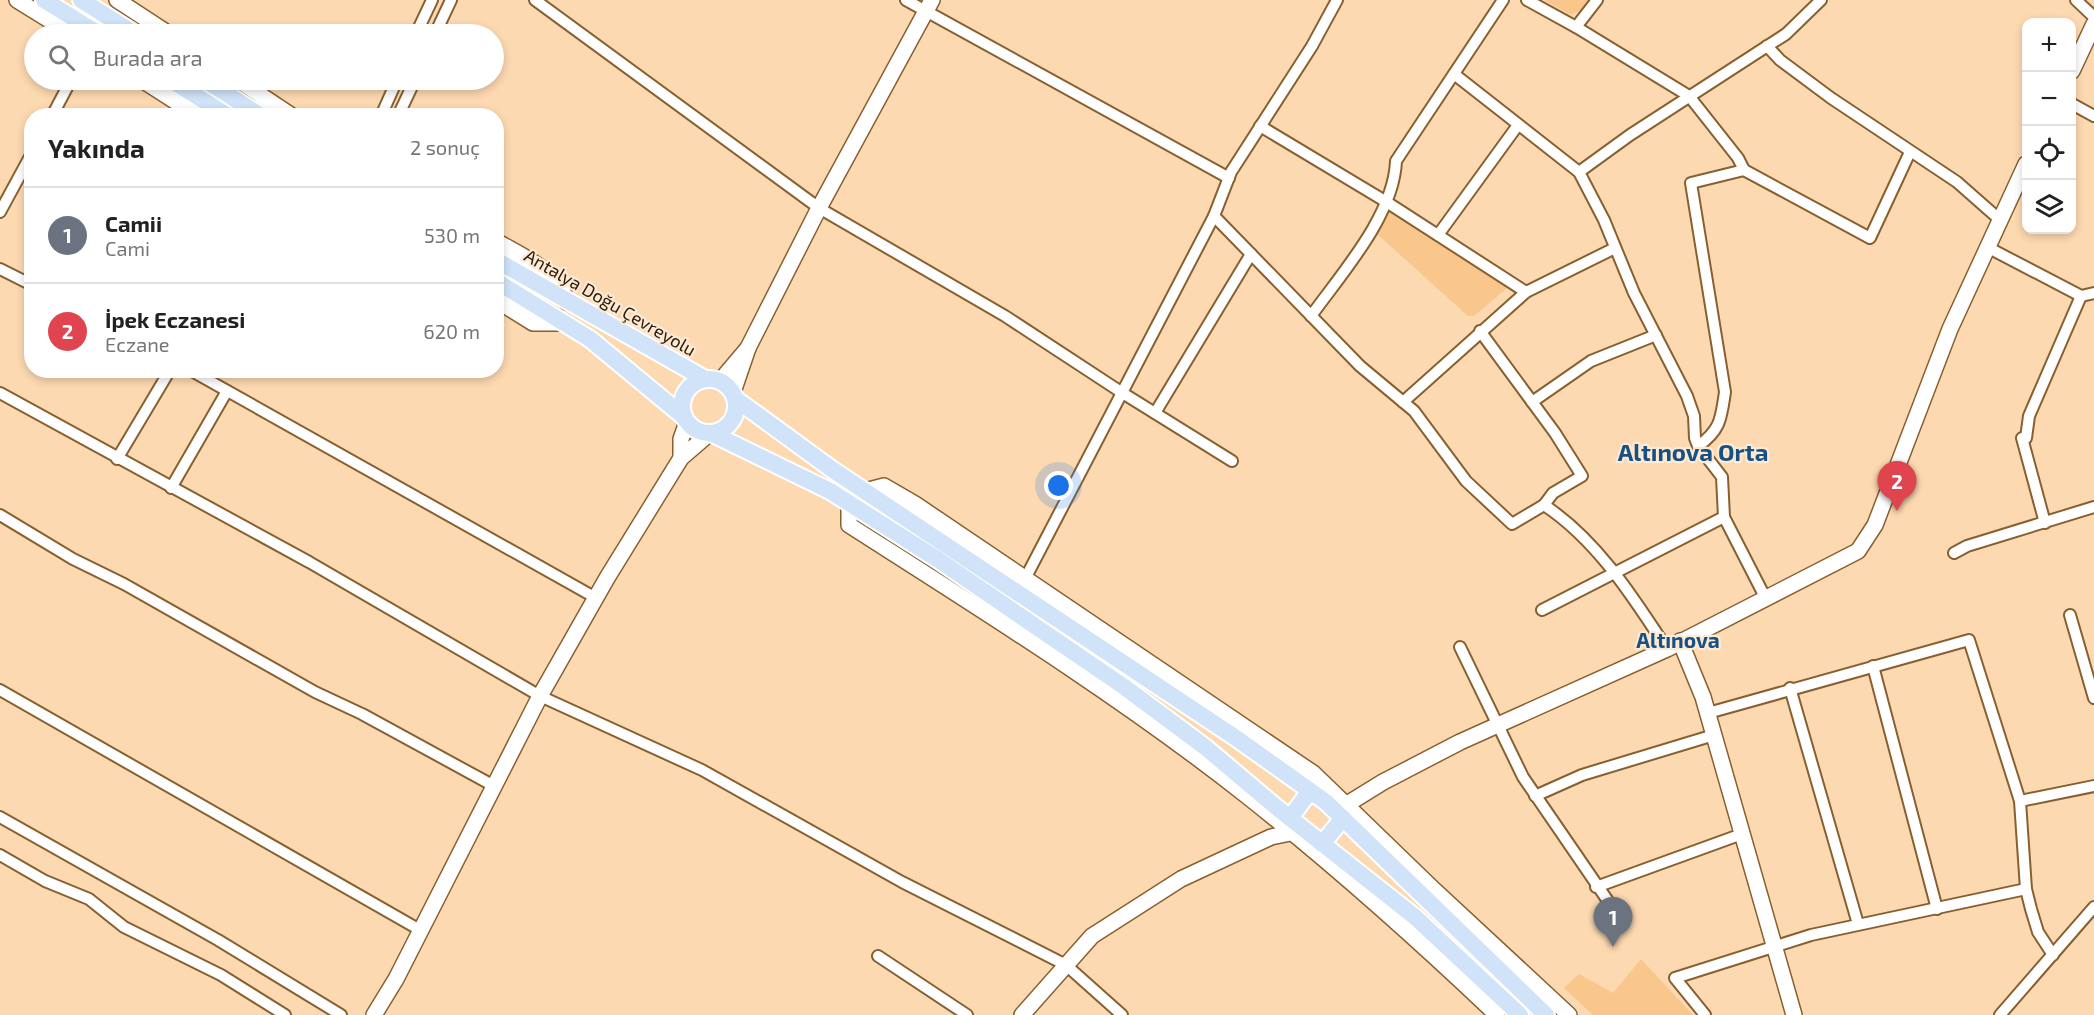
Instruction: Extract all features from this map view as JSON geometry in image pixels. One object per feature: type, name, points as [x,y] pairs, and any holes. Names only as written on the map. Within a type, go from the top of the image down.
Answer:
[{"type":"main road","points":[[44,0],[83,24]]},
{"type":"main road","points":[[81,0],[119,24]]},
{"type":"main road","points":[[187,90],[215,108]]},
{"type":"main road","points":[[221,90],[249,108]]},
{"type":"main road","name":"Antalya Doğu Çevreyolu","points":[[504,265],[724,388],[865,490],[1342,811],[1546,1015]]},
{"type":"main road","points":[[504,286],[590,339],[697,430],[712,433],[830,491],[937,559],[1123,686],[1205,747],[1294,827],[1322,844],[1414,917],[1520,1015]]},
{"type":"main road","points":[[685,419],[683,400],[686,393],[697,382],[724,388],[734,418],[729,425],[712,433]]},
{"type":"main road","points":[[1294,827],[1310,791]]},
{"type":"main road","points":[[1322,844],[1342,811]]},
{"type":"street","points":[[17,0],[56,24]]},
{"type":"street","points":[[421,24],[432,0]]},
{"type":"street","points":[[440,24],[451,0]]},
{"type":"street","points":[[535,0],[819,208],[1005,316],[1121,392],[1232,460]]},
{"type":"street","points":[[906,0],[929,6],[1229,178]]},
{"type":"street","points":[[1026,578],[1214,216],[1229,178],[1312,46],[1337,0]]},
{"type":"street","points":[[1311,316],[1370,234],[1396,177],[1396,161],[1503,0]]},
{"type":"street","points":[[1527,0],[1689,96],[1738,158],[1744,170],[1870,238],[1910,152]]},
{"type":"street","points":[[1576,27],[1597,0]]},
{"type":"street","points":[[1579,172],[1689,96],[1786,34],[1821,0]]},
{"type":"street","points":[[2076,0],[2094,17]]},
{"type":"street","points":[[120,1],[154,24]]},
{"type":"street","points":[[724,388],[748,348],[819,208],[929,6]]},
{"type":"street","points":[[2076,62],[2094,24]]},
{"type":"street","points":[[1767,46],[1780,60],[1822,92],[1957,182],[2000,219]]},
{"type":"street","points":[[1454,74],[1579,172],[1687,396],[1694,416],[1695,438],[1698,446],[1722,477],[1724,517],[1765,597]]},
{"type":"street","points":[[56,108],[66,90]]},
{"type":"street","points":[[158,90],[186,108]]},
{"type":"street","points":[[253,90],[280,108]]},
{"type":"street","points":[[385,108],[393,90]]},
{"type":"street","points":[[402,108],[410,90]]},
{"type":"street","points":[[2076,106],[2094,116]]},
{"type":"street","points":[[1438,235],[1518,125]]},
{"type":"street","points":[[1260,126],[1385,201],[1526,292]]},
{"type":"street","points":[[0,212],[24,168]]},
{"type":"street","points":[[1698,446],[1714,434],[1721,416],[1725,392],[1691,183],[1744,170]]},
{"type":"street","points":[[1342,811],[1383,782],[1498,725],[1673,645],[1858,551],[1875,525],[1950,329],[2022,172]]},
{"type":"street","points":[[1214,216],[1360,366],[1414,411],[1466,481],[1512,524],[1544,505],[1553,493],[1582,476],[1480,331]]},
{"type":"street","points":[[504,246],[535,264],[556,281],[567,302]]},
{"type":"street","points":[[1987,247],[2082,296],[2094,293]]},
{"type":"street","points":[[1403,402],[1526,292],[1615,248]]},
{"type":"street","points":[[1155,413],[1251,254]]},
{"type":"street","points":[[0,268],[24,281]]},
{"type":"street","points":[[2045,523],[2024,438],[2029,416],[2082,296]]},
{"type":"street","points":[[504,305],[534,323],[564,323]]},
{"type":"street","points":[[1532,402],[1591,361],[1656,335]]},
{"type":"street","points":[[117,459],[165,378]]},
{"type":"street","points":[[204,378],[596,598]]},
{"type":"street","points":[[171,488],[227,391]]},
{"type":"street","points":[[0,393],[309,562],[540,696],[702,770],[902,882],[1066,965],[1122,1015]]},
{"type":"street","points":[[681,458],[681,439],[685,419]]},
{"type":"street","points":[[374,1015],[396,979],[540,696],[596,598],[681,458],[712,433]]},
{"type":"street","points":[[865,490],[884,486],[915,504],[1313,773],[1342,811],[1432,888],[1569,1015]]},
{"type":"street","points":[[1544,505],[1561,516],[1615,575],[1673,645],[1708,713],[1794,1015]]},
{"type":"street","points":[[1954,553],[1967,546],[2094,507]]},
{"type":"street","points":[[0,515],[73,559],[124,584],[315,692],[362,714],[494,786]]},
{"type":"street","points":[[1542,610],[1615,575],[1724,517]]},
{"type":"street","points":[[2070,615],[2094,698]]},
{"type":"street","points":[[1708,713],[1790,688],[1969,640],[2020,801],[2026,889],[2038,932],[2053,955]]},
{"type":"street","points":[[1460,647],[1535,796],[1621,920]]},
{"type":"street","points":[[1873,666],[1937,909]]},
{"type":"street","points":[[1790,688],[1858,924]]},
{"type":"street","points":[[0,690],[420,930]]},
{"type":"street","points":[[1535,796],[1582,775],[1714,735]]},
{"type":"street","points":[[2020,801],[2094,786]]},
{"type":"street","points":[[0,817],[218,940],[341,1015]]},
{"type":"street","points":[[1022,1015],[1092,936],[1181,879],[1294,827],[1497,1015]]},
{"type":"street","points":[[1596,887],[1742,834]]},
{"type":"street","points":[[0,855],[45,881],[89,899],[123,927],[220,975],[285,1015]]},
{"type":"street","points":[[1706,1015],[1675,978],[1774,945],[1858,924],[2026,889]]},
{"type":"street","points":[[2000,1015],[2094,907]]},
{"type":"street","points":[[878,956],[967,1015]]},
{"type":"shaded area","points":[[1544,0],[1591,0],[1585,8],[1571,15]]},
{"type":"shaded area","points":[[1388,208],[1506,286],[1506,289],[1474,316],[1468,316],[1375,232]]},
{"type":"shaded area","points":[[1641,959],[1693,1015],[1593,1015],[1564,988],[1579,974],[1613,993]]},
{"type":"place","name":"İpek Eczanesi","points":[[1897,511]]},
{"type":"place","name":"Camii","points":[[1613,947]]},
{"type":"district","name":"Altınova Orta","points":[[1693,453]]},
{"type":"district","name":"Altınova","points":[[1678,641]]}]
